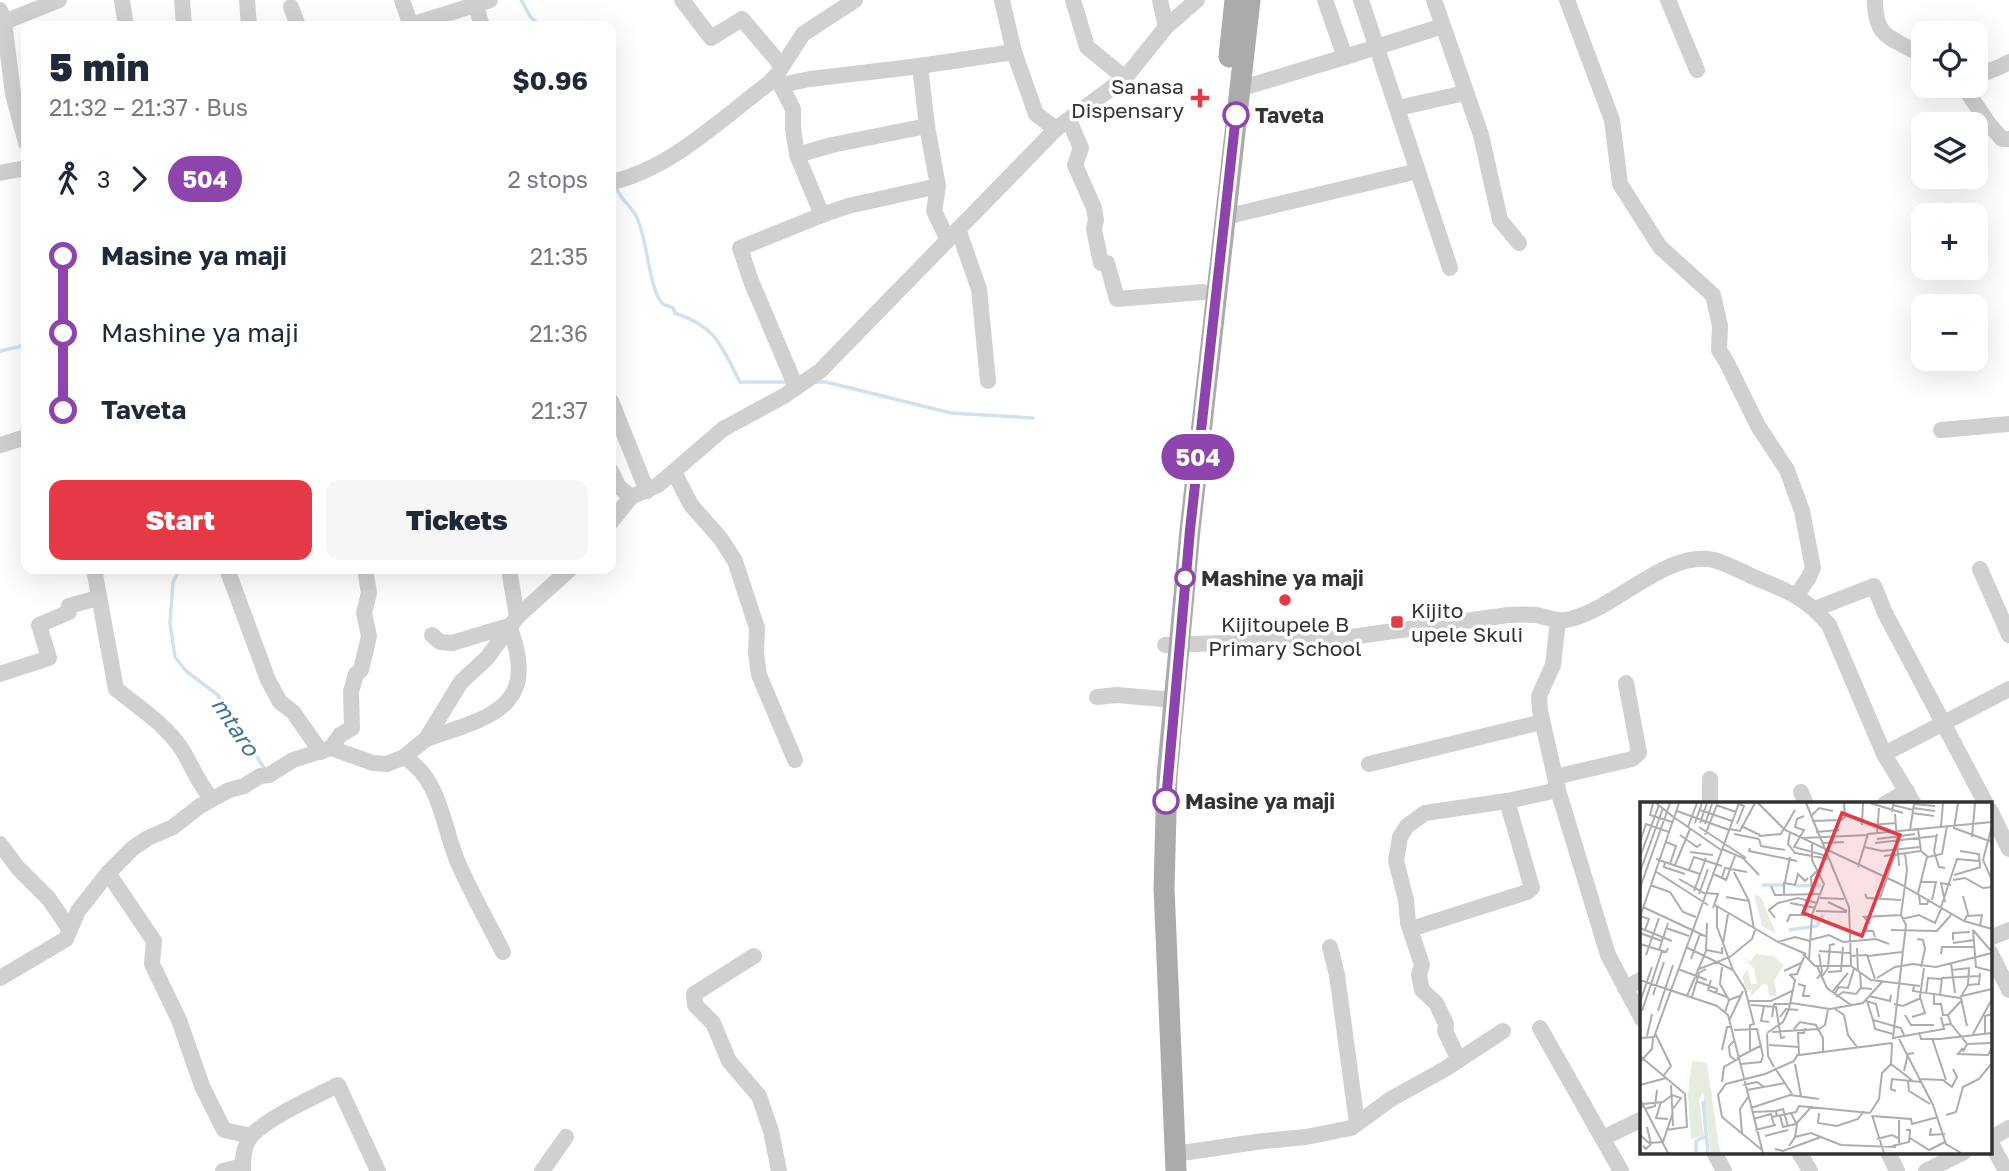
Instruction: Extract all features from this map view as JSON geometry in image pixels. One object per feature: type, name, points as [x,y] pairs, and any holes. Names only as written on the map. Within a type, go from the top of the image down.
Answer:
[{"type":"main road","points":[[1171,1165],[1164,876],[1175,530],[1235,0]]},
{"type":"main road","points":[[1171,1165],[1150,888],[1152,822],[1163,699],[1172,644],[1250,0]]},
{"type":"street","points":[[21,124],[13,94],[2,16],[59,0]]},
{"type":"street","points":[[122,0],[125,21]]},
{"type":"street","points":[[181,0],[183,21]]},
{"type":"street","points":[[247,0],[249,21]]},
{"type":"street","points":[[402,0],[410,21]]},
{"type":"street","points":[[682,0],[711,38],[742,19],[780,76],[794,113],[797,155],[822,215]]},
{"type":"street","points":[[616,181],[659,164],[780,76],[803,34],[855,0]]},
{"type":"street","points":[[1002,0],[1013,52],[1037,114],[1063,125],[1081,148],[1075,165],[1094,208],[1098,258],[1101,263],[1107,263],[1117,299],[1203,292]]},
{"type":"street","points":[[1073,0],[1087,47],[1125,78]]},
{"type":"street","points":[[1160,0],[1166,27]]},
{"type":"street","points":[[616,516],[631,497],[658,485],[723,429],[820,370],[1063,125],[1125,78],[1166,27],[1197,0]]},
{"type":"street","points":[[1325,0],[1345,57]]},
{"type":"street","points":[[1361,0],[1450,268]]},
{"type":"street","points":[[1434,0],[1481,135],[1500,220],[1519,243]]},
{"type":"street","points":[[1567,0],[1612,120],[1620,184],[1660,247],[1713,295],[1720,326],[1718,351],[1726,361],[1758,426],[1787,470],[1802,511],[1812,568],[1797,595]]},
{"type":"street","points":[[1668,0],[1697,70]]},
{"type":"street","points":[[1875,0],[1875,20],[1881,32],[1911,49]]},
{"type":"street","points":[[424,21],[480,3],[482,21]]},
{"type":"street","points":[[291,7],[296,21]]},
{"type":"street","points":[[1239,89],[1443,26]]},
{"type":"street","points":[[780,76],[810,79],[1013,52]]},
{"type":"street","points":[[1988,72],[2009,62]]},
{"type":"street","points":[[915,67],[939,186],[934,211],[953,235],[979,289],[988,381]]},
{"type":"street","points":[[1398,108],[1465,93]]},
{"type":"street","points":[[1971,98],[2002,139],[2009,139]]},
{"type":"street","points":[[797,155],[842,142],[927,126]]},
{"type":"street","points":[[0,173],[21,169]]},
{"type":"street","points":[[1225,217],[1418,171]]},
{"type":"street","points":[[796,387],[751,281],[740,248],[848,206],[939,186]]},
{"type":"street","points":[[616,414],[647,491]]},
{"type":"street","points":[[1941,430],[2009,424]]},
{"type":"street","points":[[0,445],[21,439]]},
{"type":"street","points":[[674,472],[691,505],[721,539],[735,561],[757,628],[756,658],[759,675],[795,760]]},
{"type":"street","points":[[616,482],[631,497]]},
{"type":"street","points":[[1172,644],[1337,639],[1508,615],[1534,615],[1558,620],[1580,616],[1671,566],[1694,559],[1713,560],[1797,595],[1829,625],[1884,754],[1911,797],[1889,802]]},
{"type":"street","points":[[1980,569],[2009,635]]},
{"type":"street","points":[[95,574],[116,689],[159,722],[174,739],[203,790],[212,799]]},
{"type":"street","points":[[229,574],[268,680],[280,702],[293,712],[326,750],[373,763],[387,764],[404,757],[426,739],[461,682],[487,658],[513,621],[565,574]]},
{"type":"street","points":[[0,978],[66,939],[78,911],[108,873],[133,848],[173,827],[229,790],[244,786],[260,776],[269,775],[293,760],[326,750],[340,735],[352,728],[351,692],[356,674],[361,670],[369,636],[364,613],[369,593],[366,574]]},
{"type":"street","points":[[426,739],[500,710],[513,695],[520,670],[509,574]]},
{"type":"street","points":[[1815,609],[1874,586],[1885,613],[1985,802]]},
{"type":"street","points":[[0,674],[49,659],[39,625],[69,612],[69,606],[98,598]]},
{"type":"street","points":[[1558,620],[1552,665],[1539,696],[1542,722],[1557,784],[1608,955],[1640,1015]]},
{"type":"street","points":[[432,635],[440,642],[452,643],[513,621]]},
{"type":"street","points":[[1459,1060],[1445,1031],[1446,1024],[1436,1003],[1422,990],[1419,975],[1422,964],[1396,861],[1398,845],[1407,826],[1425,813],[1507,801],[1632,759],[1639,753],[1626,683]]},
{"type":"street","points":[[1884,754],[2009,689]]},
{"type":"street","points":[[1097,697],[1117,695],[1163,699]]},
{"type":"street","points":[[1369,764],[1542,722]]},
{"type":"street","points":[[404,757],[416,764],[437,794],[449,842],[503,952]]},
{"type":"street","points":[[1710,779],[1710,802]]},
{"type":"street","points":[[1411,929],[1527,892],[1532,888],[1507,801]]},
{"type":"street","points":[[1992,814],[2009,849]]},
{"type":"street","points":[[0,844],[49,899],[70,930]]},
{"type":"street","points":[[108,873],[154,941],[152,964],[179,1020],[202,1086],[224,1130],[251,1136]]},
{"type":"street","points":[[1992,937],[2009,930]]},
{"type":"street","points":[[1330,947],[1337,975],[1357,1124]]},
{"type":"street","points":[[754,956],[694,994],[695,1005],[713,1023],[729,1061],[759,1096],[771,1131],[779,1171]]},
{"type":"street","points":[[1992,956],[2009,990]]},
{"type":"street","points":[[1625,988],[1640,980]]},
{"type":"street","points":[[1540,1028],[1621,1171]]},
{"type":"street","points":[[1171,1165],[1264,1140],[1306,1137],[1351,1128],[1391,1098],[1459,1060],[1503,1031]]},
{"type":"street","points":[[223,1171],[243,1168],[242,1160],[251,1136],[279,1116],[338,1085],[378,1171]]},
{"type":"street","points":[[1603,1138],[1640,1120]]},
{"type":"street","points":[[1992,1139],[2009,1128]]},
{"type":"street","points":[[542,1171],[566,1137]]},
{"type":"street","points":[[1992,1144],[2006,1171]]},
{"type":"street","points":[[1715,1154],[1724,1171]]},
{"type":"street","points":[[1800,1154],[1810,1171]]},
{"type":"street","points":[[1889,1154],[1897,1171]]},
{"type":"street","points":[[1926,1171],[1960,1154]]},
{"type":"waterway","points":[[521,0],[535,21]]},
{"type":"waterway","points":[[616,185],[619,194],[640,224],[654,288],[663,304],[709,331],[722,348],[740,382],[790,382]]},
{"type":"waterway","name":"mtaro","points":[[0,351],[21,346]]},
{"type":"waterway","points":[[815,382],[826,382],[951,413],[1033,418]]},
{"type":"waterway","name":"mtaro","points":[[177,574],[173,582],[170,623],[175,657],[186,671],[218,695],[266,771]]},
{"type":"bus line","name":"504","points":[[1166,801],[1190,530],[1236,115]]},
{"type":"place","name":"Sanasa Dispensary","points":[[1200,98]]},
{"type":"place","name":"Taveta","points":[[1236,115]]},
{"type":"place","name":"Mashine ya maji","points":[[1185,578]]},
{"type":"place","name":"Kijitoupele B Primary School","points":[[1285,600]]},
{"type":"place","name":"Kijito upele Skuli","points":[[1397,622]]},
{"type":"place","name":"Masine ya maji","points":[[1166,801]]}]
